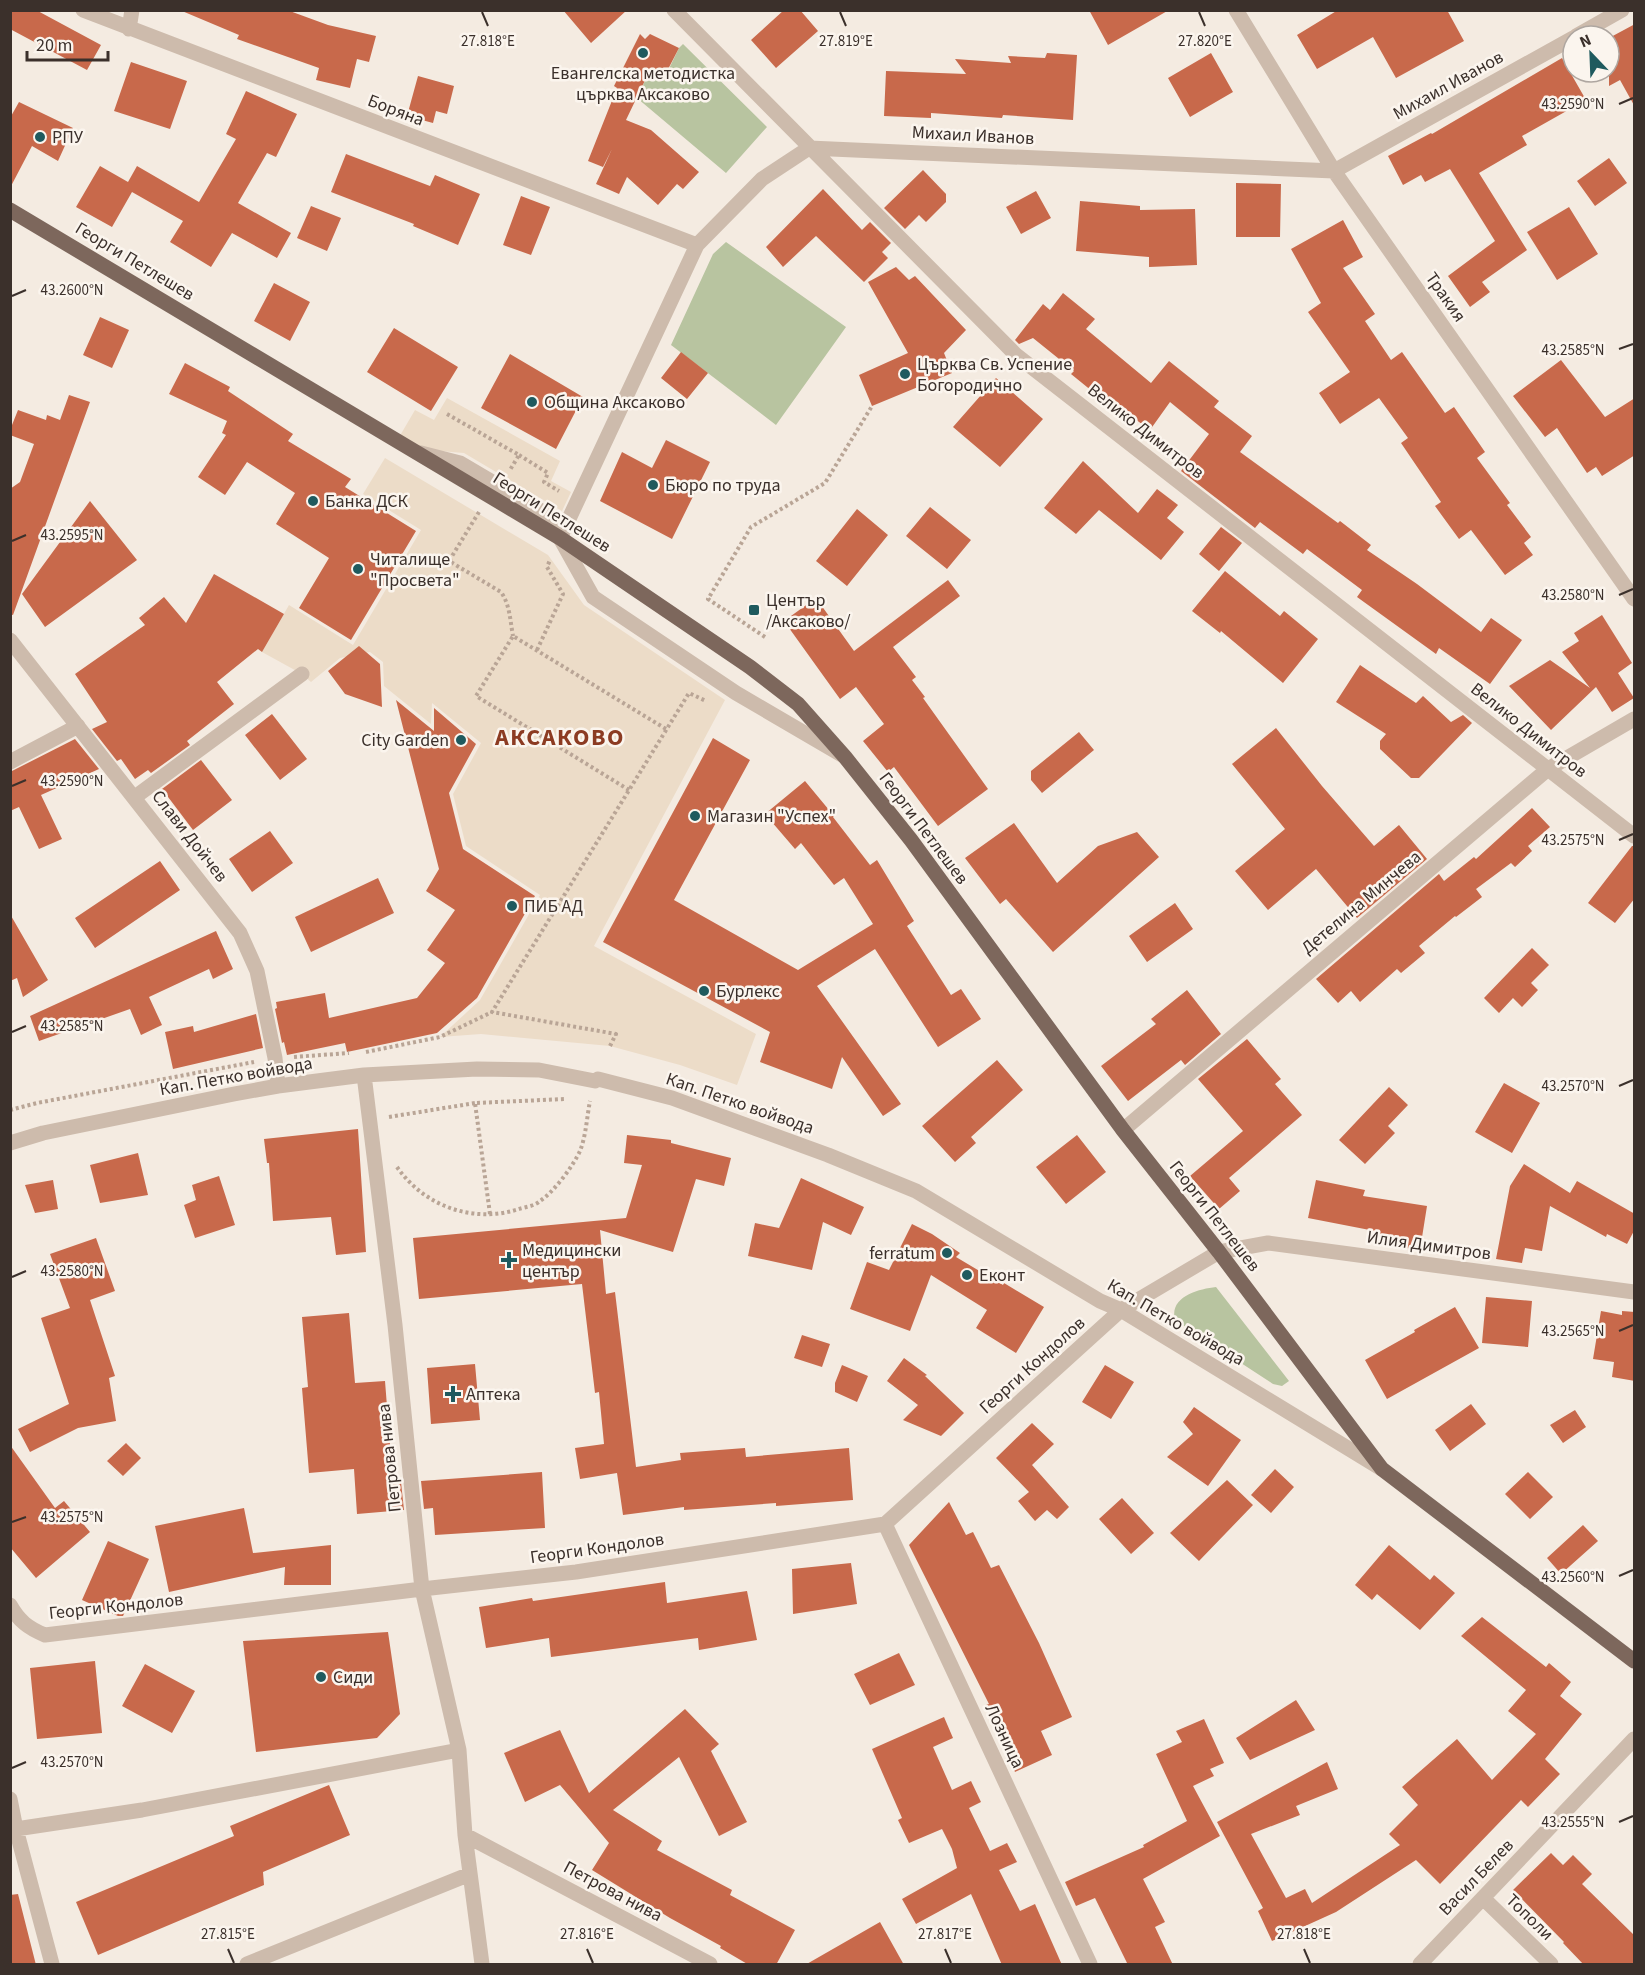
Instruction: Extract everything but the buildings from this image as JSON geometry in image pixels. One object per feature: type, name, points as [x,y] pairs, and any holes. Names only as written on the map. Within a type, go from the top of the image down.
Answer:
[{"type":"main road","name":"Георги Петлешев","points":[[10,210],[416,452],[562,531],[798,704],[845,757],[918,850],[1123,1130],[1219,1252],[1382,1469],[1635,1661]]},
{"type":"street","name":"Боряна","points":[[83,10],[697,245]]},
{"type":"street","points":[[129,29],[132,10]]},
{"type":"street","name":"Велико Димитров","points":[[674,10],[1016,355],[1635,836]]},
{"type":"street","name":"Тракия","points":[[1236,10],[1334,171],[1635,599]]},
{"type":"street","name":"Михаил Иванов","points":[[1598,24],[1622,10]]},
{"type":"street","name":"Михаил Иванов","points":[[809,148],[1334,171],[1561,45]]},
{"type":"street","points":[[809,148],[762,179],[697,245],[562,531],[593,597],[736,693],[845,757]]},
{"type":"street","name":"Слави Дойчев","points":[[10,640],[135,796],[240,933],[257,971],[275,1058],[278,1086]]},
{"type":"street","points":[[135,796],[302,674]]},
{"type":"street","name":"Детелина Минчева","points":[[1123,1130],[1548,769],[1635,719]]},
{"type":"street","points":[[10,762],[78,726]]},
{"type":"street","name":"Кап. Петко войвода","points":[[10,1143],[43,1133],[278,1086],[364,1076],[477,1069],[539,1070],[595,1081],[598,1079],[672,1098],[828,1155],[916,1191],[1100,1301],[1121,1310],[1382,1469]]},
{"type":"street","name":"Петрова нива","points":[[364,1076],[395,1325],[422,1589],[459,1750],[465,1834],[482,1965]]},
{"type":"street","name":"Илия Димитров","points":[[1219,1252],[1268,1243],[1635,1292]]},
{"type":"street","name":"Георги Кондолов","points":[[10,1605],[17,1617],[29,1629],[45,1635],[576,1572],[885,1524],[1121,1310],[1219,1252]]},
{"type":"street","name":"Лозница","points":[[885,1524],[1090,1965]]},
{"type":"street","name":"Васил Белев","points":[[1420,1965],[1635,1739]]},
{"type":"street","points":[[16,1829],[141,1810],[459,1750]]},
{"type":"street","points":[[10,1799],[52,1965]]},
{"type":"street","name":"Петрова нива","points":[[465,1834],[710,1965]]},
{"type":"street","points":[[247,1965],[470,1874]]},
{"type":"street","name":"Тополи","points":[[1483,1898],[1551,1965]]},
{"type":"path","points":[[765,637],[708,599],[752,527],[825,483],[872,406]]},
{"type":"path","points":[[629,790],[476,696],[506,646],[513,636],[666,729]]},
{"type":"path","points":[[362,1052],[440,1037],[492,1012],[689,693],[710,703]]},
{"type":"path","points":[[492,1012],[616,1034],[610,1046]]},
{"type":"path","points":[[10,1110],[275,1058],[354,1053]]},
{"type":"path","points":[[397,1166],[403,1175],[422,1192],[448,1209],[475,1215],[507,1213],[539,1202],[561,1179],[580,1150],[591,1098],[579,1098]]},
{"type":"path","points":[[370,1121],[475,1103],[568,1099]]},
{"type":"path","points":[[475,1103],[490,1214]]},
{"type":"green space","points":[[683,44],[767,127],[726,173],[637,98],[650,70],[665,77]]},
{"type":"green space","points":[[726,242],[846,327],[776,425],[671,345],[713,254]]},
{"type":"green space","points":[[1216,1287],[1289,1381],[1282,1386],[1273,1384],[1175,1320],[1176,1305],[1181,1300],[1194,1292]]},
{"type":"shaded area","points":[[447,398],[560,461],[551,481],[571,492],[562,511],[464,453],[415,449],[398,439],[415,410],[434,420]]},
{"type":"shaded area","points":[[385,458],[548,555],[584,605],[725,700],[594,946],[756,1034],[737,1085],[680,1065],[610,1046],[481,1034],[440,1037],[480,1000],[540,895],[466,846],[453,794],[481,743],[432,703],[431,724],[384,686],[383,662],[370,652],[340,658],[311,682],[302,674],[262,652],[289,605],[353,645],[421,530],[363,494]]},
{"type":"place","name":"Евангелска методистка църква Аксаково","points":[[643,53]]},
{"type":"place","name":"РПУ","points":[[40,137]]},
{"type":"place","name":"Църква Св. Успение Богородично","points":[[905,374]]},
{"type":"place","name":"Община Аксаково","points":[[532,402]]},
{"type":"place","name":"Бюро по труда","points":[[653,485]]},
{"type":"place","name":"Банка ДСК","points":[[313,501]]},
{"type":"place","name":"Читалище \"Просвета\"","points":[[358,569]]},
{"type":"place","name":"Център /Аксаково/","points":[[754,610]]},
{"type":"place","name":"City Garden","points":[[461,740]]},
{"type":"place","name":"Магазин \"Успех\"","points":[[695,816]]},
{"type":"place","name":"ПИБ АД","points":[[512,906]]},
{"type":"place","name":"Бурлекс","points":[[704,991]]},
{"type":"place","name":"ferratum","points":[[947,1253]]},
{"type":"place","name":"Медицински център","points":[[509,1260]]},
{"type":"place","name":"Еконт","points":[[967,1275]]},
{"type":"place","name":"Аптека","points":[[453,1394]]},
{"type":"place","name":"Сиди","points":[[321,1677]]},
{"type":"district","name":"АКСАКОВО","points":[[560,737]]}]
